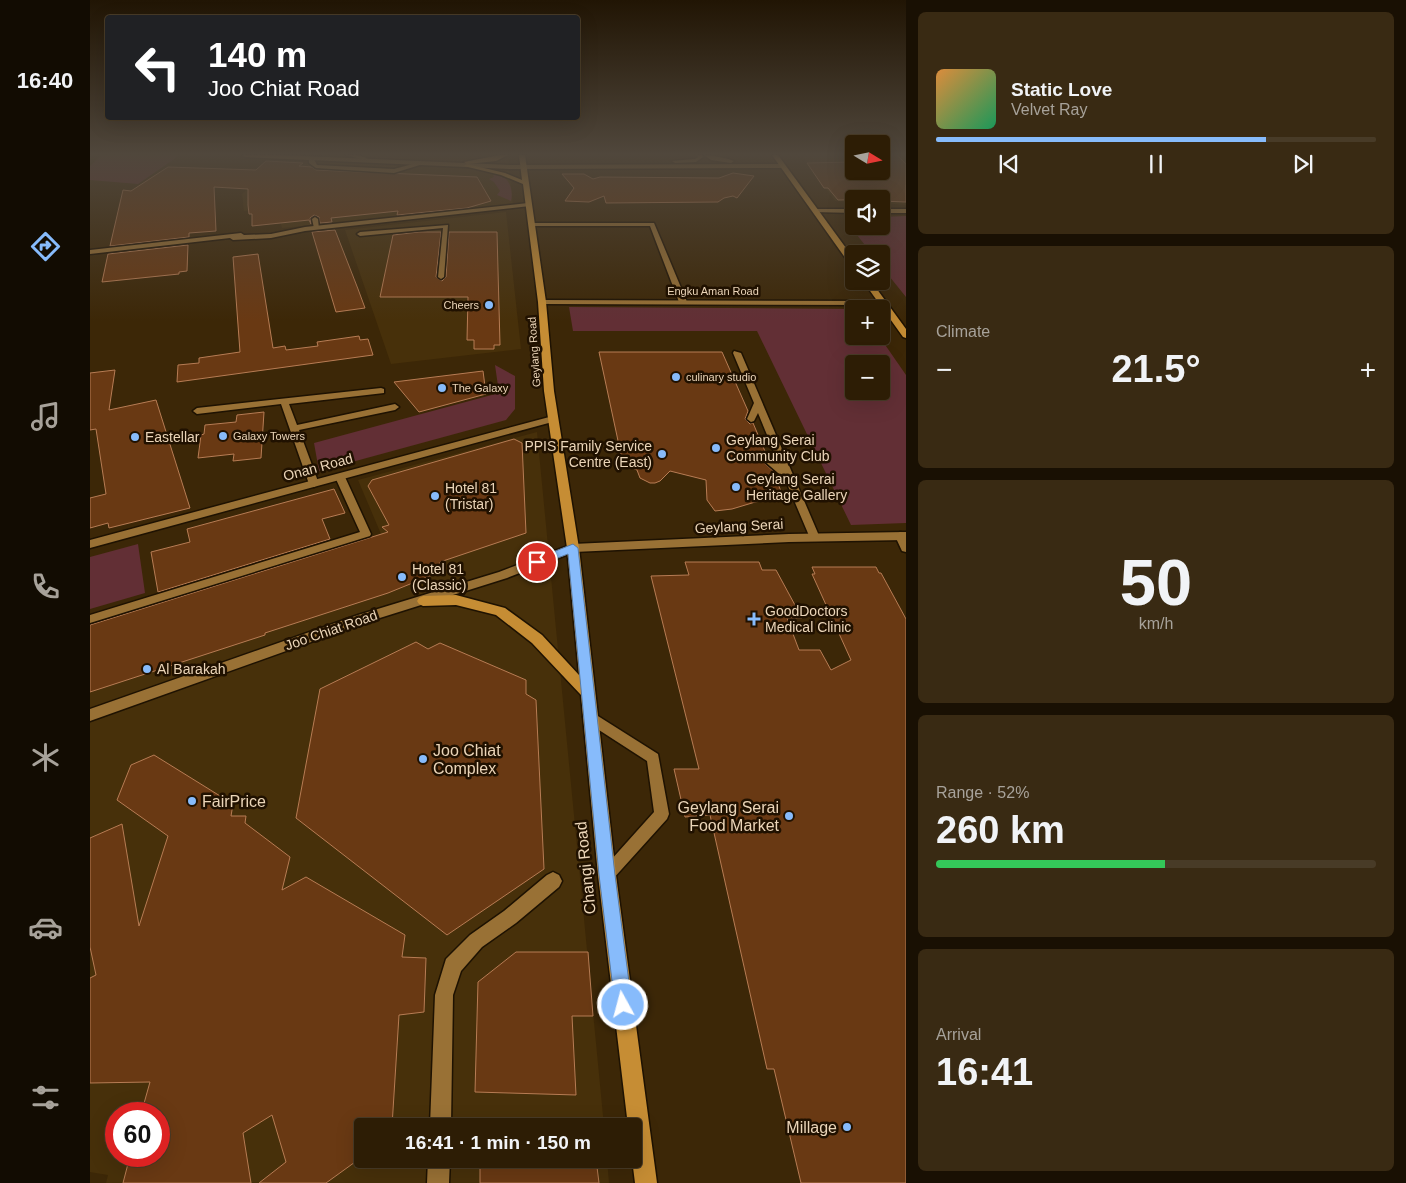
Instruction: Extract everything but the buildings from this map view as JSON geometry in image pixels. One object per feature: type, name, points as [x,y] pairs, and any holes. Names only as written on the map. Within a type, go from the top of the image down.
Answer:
[{"type":"main road","name":"Geylang Road","points":[[529,210],[542,302],[546,362],[553,419],[573,548]]},
{"type":"main road","points":[[816,212],[845,252]]},
{"type":"main road","points":[[890,313],[906,335]]},
{"type":"main road","name":"Changi Road","points":[[573,548],[607,875],[646,1183]]},
{"type":"main road","points":[[423,601],[456,600],[500,611],[537,639],[587,692]]},
{"type":"street","points":[[90,252],[271,236],[317,228],[478,210]]},
{"type":"street","name":"Engku Aman Road","points":[[542,302],[845,303]]},
{"type":"street","name":"Onan Road","points":[[90,544],[553,419]]},
{"type":"street","name":"Geylang Serai","points":[[573,548],[903,536]]},
{"type":"street","name":"Joo Chiat Road","points":[[90,715],[363,618],[423,601],[504,574],[573,548]]},
{"type":"street","points":[[440,1118],[444,995],[453,966],[476,941],[510,917],[554,881]]},
{"type":"street","points":[[438,1183],[439,1168]]},
{"type":"lane","points":[[816,212],[845,211]]},
{"type":"lane","points":[[890,211],[906,211]]},
{"type":"lane","points":[[393,219],[401,232]]},
{"type":"lane","points":[[315,220],[317,228]]},
{"type":"lane","points":[[531,225],[652,224],[683,302]]},
{"type":"lane","points":[[360,234],[401,232],[446,226],[441,276]]},
{"type":"lane","points":[[737,353],[815,538]]},
{"type":"lane","points":[[197,411],[381,391]]},
{"type":"lane","points":[[284,402],[314,484]]},
{"type":"lane","points":[[752,419],[758,403]]},
{"type":"lane","points":[[294,428],[395,407]]},
{"type":"lane","points":[[768,460],[790,478]]},
{"type":"lane","points":[[90,620],[366,534],[340,477]]},
{"type":"lane","points":[[903,536],[906,548]]},
{"type":"lane","points":[[590,717],[653,758],[662,814],[607,875]]},
{"type":"shaded area","points":[[278,210],[469,210],[282,228]]},
{"type":"shaded area","points":[[506,212],[521,349],[391,364],[345,230]]},
{"type":"shaded area","points":[[906,216],[906,297],[890,277],[890,245],[865,245],[857,235],[890,235],[890,217]]},
{"type":"shaded area","points":[[569,307],[845,309],[845,345],[885,345],[906,375],[906,523],[851,525],[757,331],[573,331]]},
{"type":"shaded area","points":[[495,365],[515,376],[515,409],[506,420],[319,471],[314,443],[499,393]]},
{"type":"shaded area","points":[[537,432],[603,1118],[354,1118],[354,1168],[608,1168],[609,1183],[106,1183],[108,1175],[90,1172],[90,627],[381,534],[358,480]]},
{"type":"shaded area","points":[[138,544],[145,593],[90,609],[90,557]]},
{"type":"place","name":"Cheers","points":[[489,305]]},
{"type":"place","name":"culinary studio","points":[[676,377]]},
{"type":"place","name":"The Galaxy","points":[[442,388]]},
{"type":"place","name":"Galaxy Towers","points":[[223,436]]},
{"type":"place","name":"Eastellar","points":[[135,437]]},
{"type":"place","name":"Geylang Serai Community Club","points":[[716,448]]},
{"type":"place","name":"PPIS Family Service Centre (East)","points":[[662,454]]},
{"type":"place","name":"Geylang Serai Heritage Gallery","points":[[736,487]]},
{"type":"place","name":"Hotel 81 (Tristar)","points":[[435,496]]},
{"type":"place","name":"Hotel 81 (Classic)","points":[[402,577]]},
{"type":"place","name":"GoodDoctors Medical Clinic","points":[[754,619]]},
{"type":"place","name":"Al Barakah","points":[[147,669]]},
{"type":"place","name":"Joo Chiat Complex","points":[[423,759]]},
{"type":"place","name":"FairPrice","points":[[192,801]]},
{"type":"place","name":"Geylang Serai Food Market","points":[[789,816]]},
{"type":"place","name":"Millage","points":[[847,1127]]},
{"type":"route","points":[[537,562],[573,548],[607,875],[623,1005]]}]
